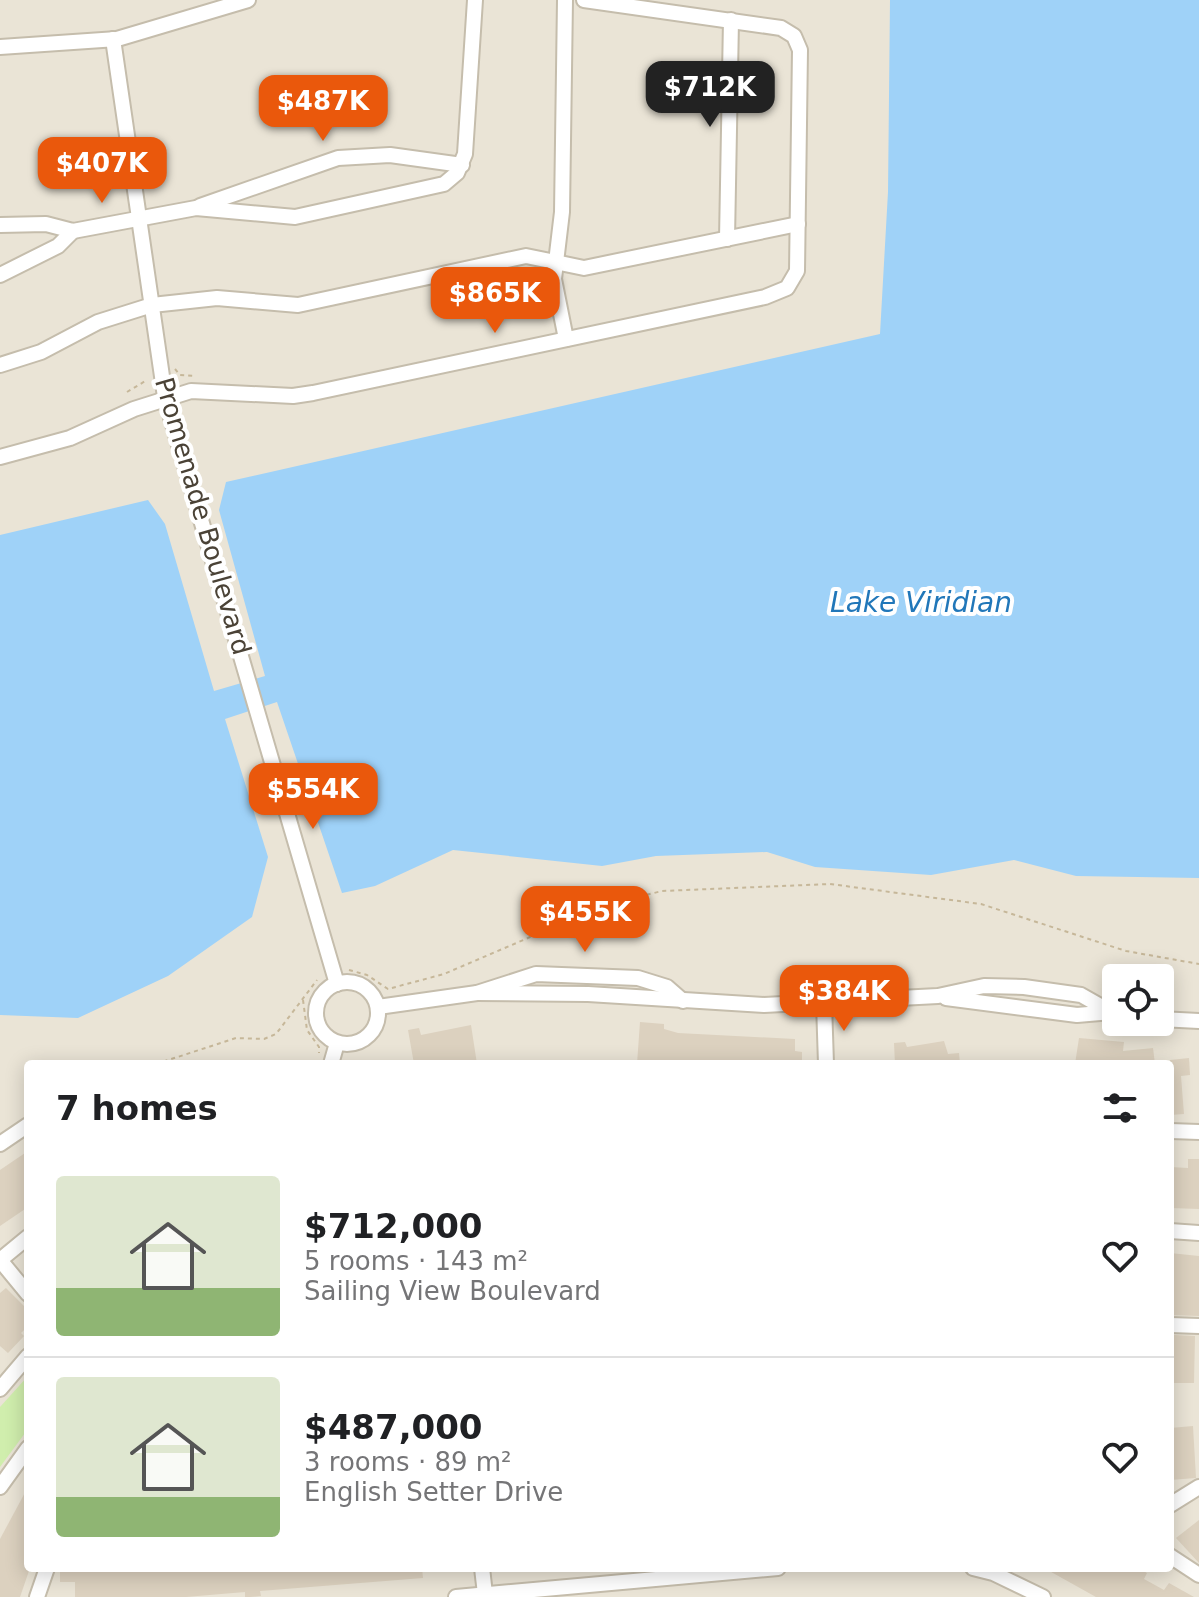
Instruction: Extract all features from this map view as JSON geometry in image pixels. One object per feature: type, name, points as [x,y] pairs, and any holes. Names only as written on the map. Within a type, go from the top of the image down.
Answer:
[{"type":"street","points":[[0,47],[113,39],[248,0]]},
{"type":"street","points":[[0,225],[46,224],[73,231],[140,216],[196,208],[295,217],[444,184],[462,165],[475,0]]},
{"type":"street","points":[[565,0],[562,212],[555,292],[566,339]]},
{"type":"street","points":[[0,457],[70,438],[165,397],[211,390],[293,396],[313,393],[778,293],[787,288],[797,271],[800,50],[794,36],[781,28],[584,0]]},
{"type":"street","points":[[727,239],[731,20]]},
{"type":"street","name":"Promenade Boulevard","points":[[113,39],[165,397],[327,947],[341,977]]},
{"type":"street","points":[[196,208],[255,184],[338,158],[390,155],[462,165]]},
{"type":"street","points":[[0,365],[41,352],[98,322],[152,305],[217,298],[290,306],[526,256],[584,268],[798,224]]},
{"type":"street","points":[[0,275],[58,246],[73,231]]},
{"type":"street","points":[[477,993],[536,974],[588,973],[638,978],[667,987],[683,1001]]},
{"type":"street","points":[[341,977],[363,986],[378,1007],[377,1023],[368,1037],[353,1044],[337,1043],[323,1033],[316,1009],[323,993],[341,977]]},
{"type":"street","points":[[378,1007],[477,993],[824,1003],[938,996],[984,986],[1024,987],[1081,995],[1102,1006]]},
{"type":"street","points":[[824,1003],[826,1060]]},
{"type":"street","points":[[1174,1020],[1199,1021]]},
{"type":"street","points":[[325,1060],[337,1043]]},
{"type":"street","points":[[0,1144],[24,1128]]},
{"type":"street","points":[[1174,1131],[1199,1132]]},
{"type":"street","points":[[1174,1231],[1199,1233]]},
{"type":"street","points":[[24,1240],[0,1260],[24,1289]]},
{"type":"street","points":[[1174,1325],[1199,1326]]},
{"type":"street","points":[[0,1389],[24,1361]]},
{"type":"street","points":[[0,1487],[24,1454]]},
{"type":"street","points":[[1174,1503],[1199,1487]]},
{"type":"street","points":[[1174,1559],[1199,1575]]},
{"type":"street","points":[[37,1597],[46,1572]]},
{"type":"street","points":[[482,1572],[485,1594]]},
{"type":"street","points":[[456,1597],[705,1572]]},
{"type":"street","points":[[998,1572],[1043,1597]]},
{"type":"path","points":[[174,363],[180,375],[195,376]]},
{"type":"path","points":[[127,392],[141,387],[149,376]]},
{"type":"path","points":[[341,977],[367,975],[388,989],[444,974],[605,905],[662,891],[830,884],[981,904],[1126,951],[1199,964]]},
{"type":"path","points":[[168,1060],[236,1038],[264,1039],[276,1034],[317,980]]},
{"type":"path","points":[[303,999],[307,1030],[324,1060]]},
{"type":"shaded area","points":[[0,0],[1199,0],[1199,1597],[0,1597]]},
{"type":"green space","points":[[24,1380],[24,1434],[0,1467],[0,1407]]},
{"type":"water","name":"Lake Viridian","points":[[890,0],[1199,0],[1199,878],[1076,876],[1014,860],[931,875],[815,867],[767,852],[656,856],[602,866],[453,850],[375,886],[342,893],[277,702],[225,719],[268,857],[252,917],[168,976],[78,1018],[0,1015],[0,535],[148,500],[165,524],[214,691],[265,676],[219,510],[226,482],[880,334],[888,192]]},
{"type":"building","points":[[640,1022],[664,1024],[664,1029],[678,1033],[795,1039],[795,1051],[802,1052],[802,1060],[637,1060]]},
{"type":"building","points":[[471,1025],[476,1060],[413,1060],[408,1030],[419,1028],[421,1035]]},
{"type":"building","points":[[1079,1038],[1124,1042],[1123,1051],[1153,1048],[1154,1060],[1076,1060]]},
{"type":"building","points":[[944,1041],[948,1054],[959,1053],[960,1060],[895,1060],[894,1043],[905,1042],[907,1047]]},
{"type":"building","points":[[1189,1058],[1190,1075],[1181,1076],[1184,1114],[1174,1115],[1174,1060],[1170,1060]]},
{"type":"building","points":[[24,1154],[24,1210],[0,1226],[0,1170]]},
{"type":"building","points":[[1188,1159],[1199,1159],[1199,1209],[1174,1208],[1174,1167],[1188,1168]]},
{"type":"building","points":[[1174,1253],[1199,1256],[1199,1316],[1174,1315]]},
{"type":"building","points":[[6,1288],[24,1306],[24,1330],[21,1333],[24,1336],[8,1353],[0,1346],[0,1293]]},
{"type":"building","points":[[1174,1335],[1195,1336],[1194,1383],[1174,1383]]},
{"type":"building","points":[[1193,1426],[1196,1478],[1174,1480],[1174,1428]]},
{"type":"building","points":[[24,1494],[24,1572],[29,1572],[20,1597],[0,1597],[0,1539]]},
{"type":"building","points":[[1199,1520],[1199,1563],[1176,1538]]},
{"type":"building","points":[[60,1572],[422,1572],[423,1578],[260,1591],[261,1596],[250,1597],[245,1597],[245,1592],[186,1597],[75,1597],[75,1582],[60,1582]]},
{"type":"building","points":[[1051,1572],[1145,1572],[1144,1579],[1164,1590],[1169,1583],[1194,1597],[1096,1597]]}]
